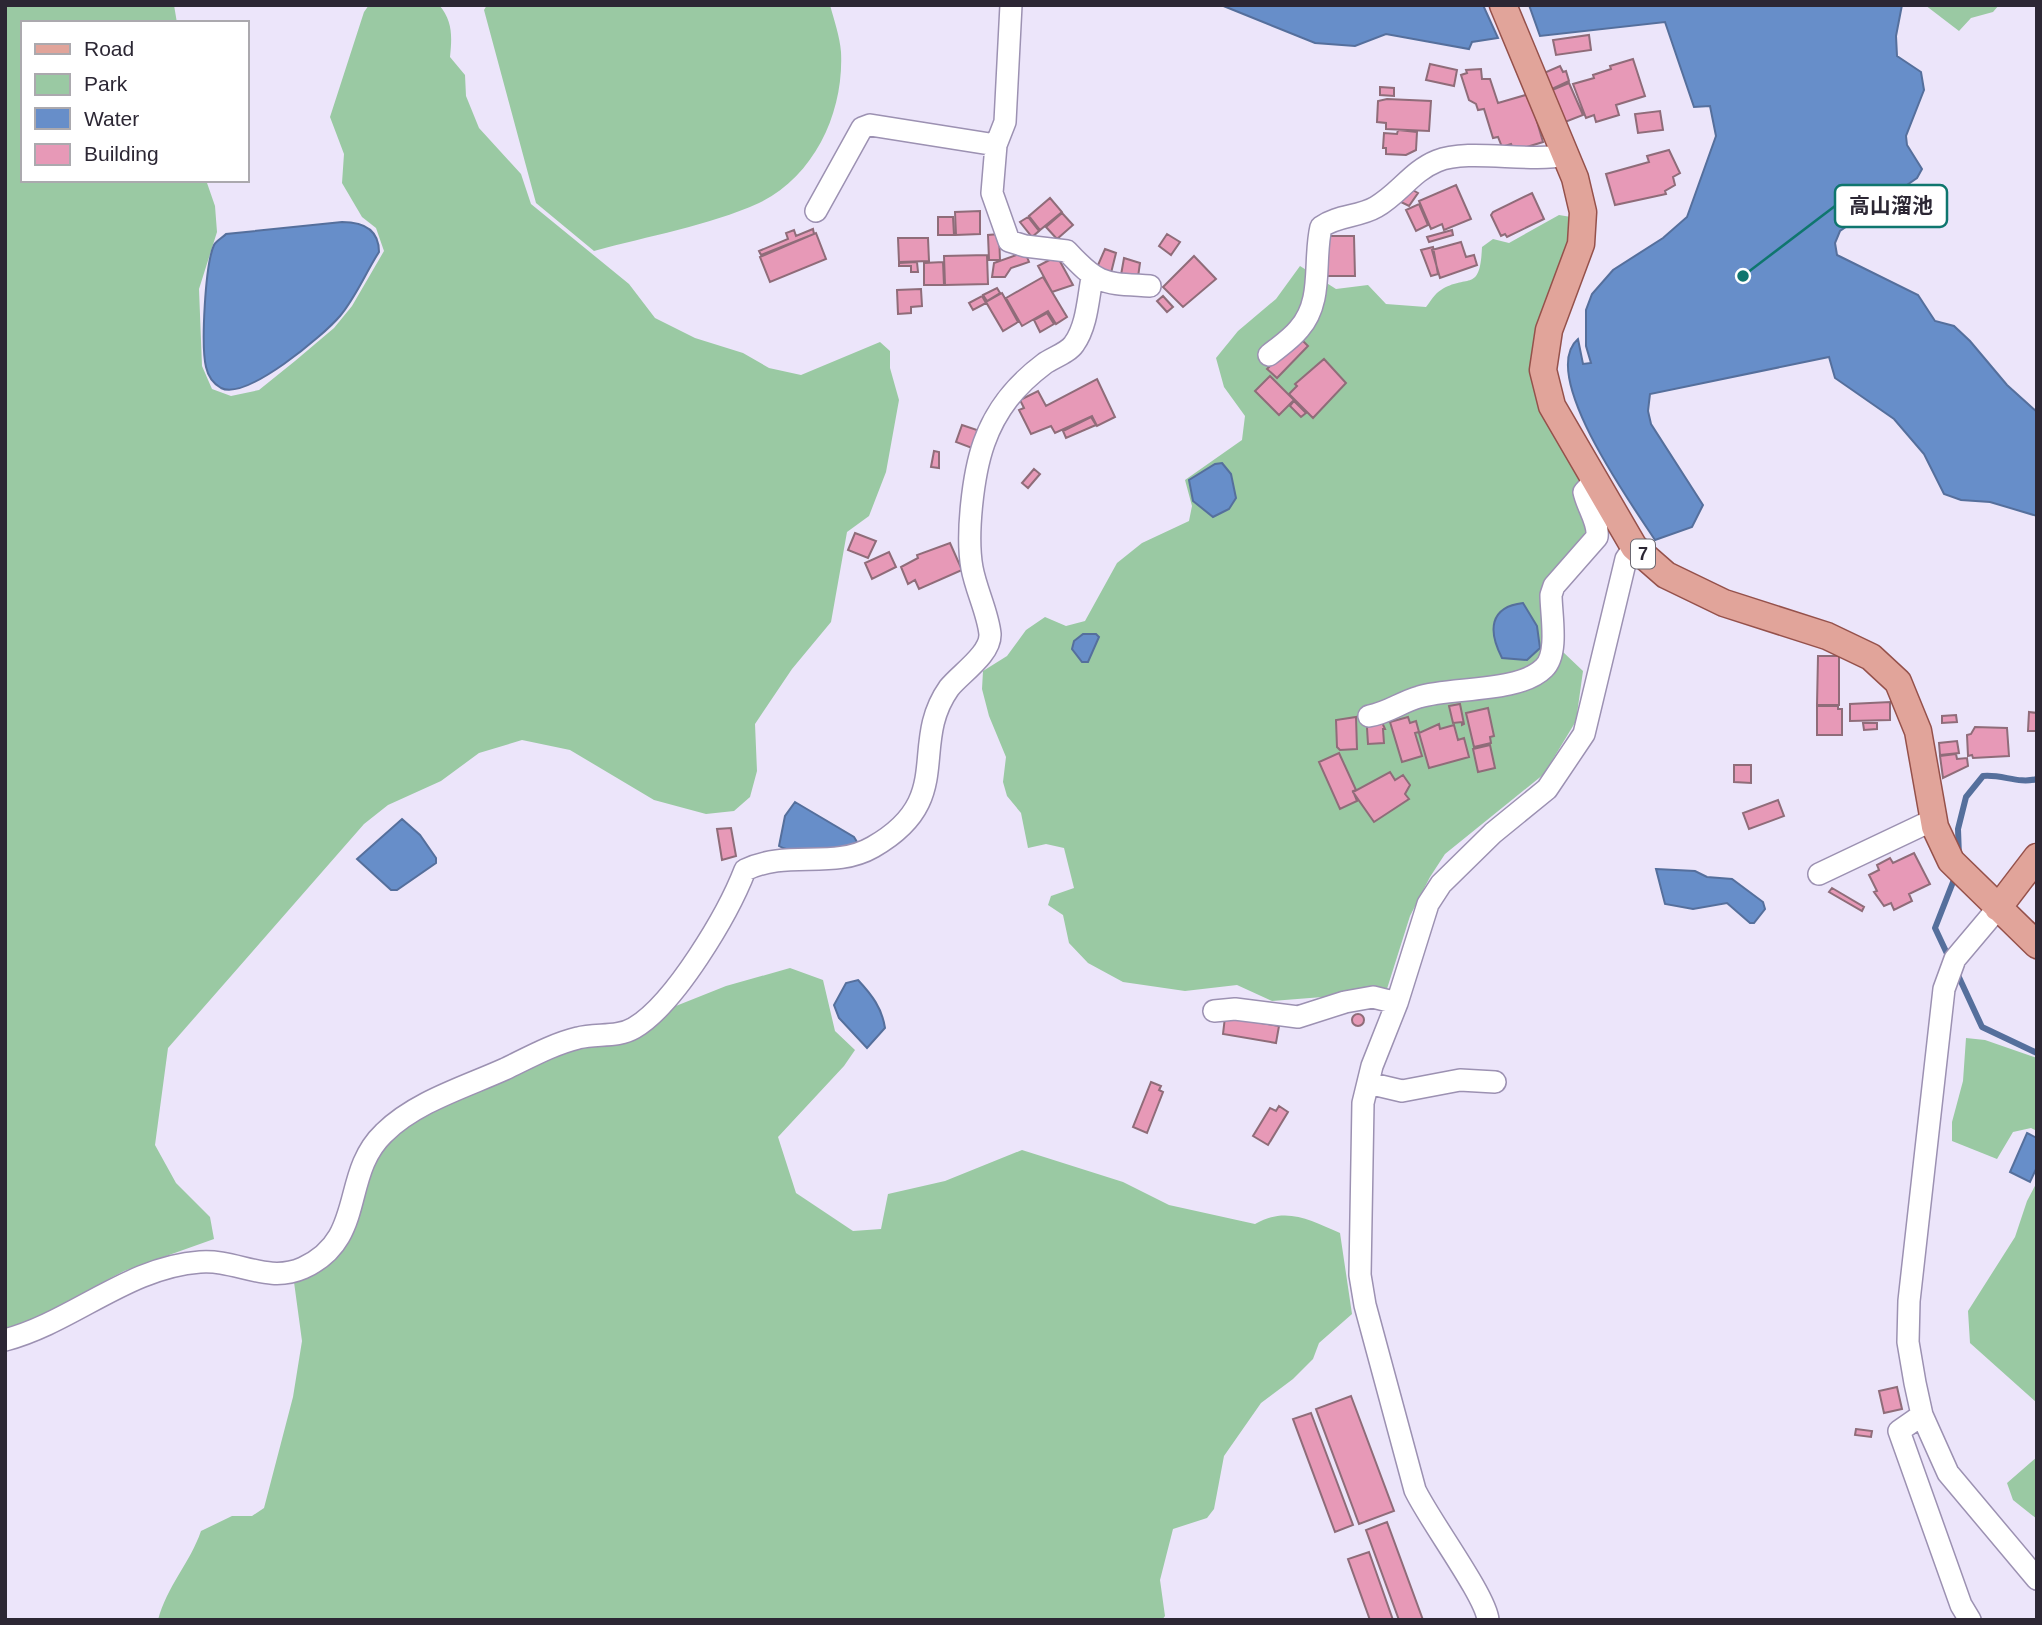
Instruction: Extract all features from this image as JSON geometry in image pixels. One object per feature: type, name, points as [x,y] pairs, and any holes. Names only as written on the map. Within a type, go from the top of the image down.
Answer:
[{"type":"main road","name":"7","points":[[1503,5],[1566,155],[1583,212],[1581,244],[1549,330],[1543,370],[1552,406],[1634,547],[1666,575],[1724,603],[1827,636],[1871,657],[1898,682],[1918,731],[1933,820],[1951,861],[2037,945]]},
{"type":"main road","points":[[1998,908],[2037,858]]},
{"type":"street","points":[[1011,5],[1005,122],[996,145],[992,193],[1009,241],[1025,246],[1067,251],[1092,278],[1108,283],[1150,286]]},
{"type":"street","points":[[816,211],[862,128],[870,125],[996,145]]},
{"type":"street","points":[[1269,355],[1300,329],[1312,307],[1318,277],[1318,239],[1321,227],[1331,219],[1377,206],[1415,172],[1438,160],[1467,156],[1542,160],[1566,155]]},
{"type":"street","points":[[5,1340],[48,1324],[144,1275],[172,1267],[202,1262],[276,1274],[305,1267],[337,1245],[359,1174],[370,1152],[383,1133],[409,1113],[548,1049],[579,1037],[631,1030],[651,1016],[731,905],[745,870],[764,861],[844,857],[871,849],[911,820],[922,799],[934,724],[948,690],[985,649],[990,636],[971,566],[970,528],[983,446],[995,414],[1012,392],[1044,364],[1074,345],[1084,319],[1092,278]]},
{"type":"street","points":[[1369,716],[1383,714],[1418,697],[1491,687],[1526,678],[1544,669],[1551,657],[1551,595],[1554,586],[1597,537],[1598,527],[1588,510],[1584,492],[1595,480]]},
{"type":"street","points":[[1488,1620],[1477,1594],[1426,1514],[1415,1490],[1364,1305],[1360,1275],[1363,1103],[1428,904],[1441,884],[1493,833],[1547,789],[1584,734],[1626,559],[1634,547]]},
{"type":"street","points":[[1819,874],[1933,820]]},
{"type":"street","points":[[1998,908],[1955,959],[1944,989],[1909,1301],[1908,1342],[1922,1415],[1948,1473],[2037,1579]]},
{"type":"street","points":[[1214,1011],[1235,1009],[1298,1017],[1345,1002],[1373,997],[1397,1003]]},
{"type":"street","points":[[1368,1083],[1402,1091],[1460,1080],[1495,1082]]},
{"type":"street","points":[[1922,1415],[1899,1432],[1961,1605],[1970,1620]]},
{"type":"green space","points":[[5,5],[174,5],[177,21],[21,21],[21,182],[207,182],[215,206],[217,232],[199,289],[202,366],[212,389],[231,396],[259,390],[334,328],[352,306],[384,251],[376,228],[362,217],[342,183],[344,154],[330,117],[364,12],[369,5],[439,5],[447,17],[450,29],[450,57],[465,75],[466,96],[479,128],[521,174],[531,204],[629,284],[655,318],[695,338],[743,353],[769,368],[801,375],[880,342],[890,351],[890,368],[899,400],[886,472],[869,516],[847,532],[831,622],[792,669],[755,724],[757,771],[750,797],[734,811],[706,814],[654,800],[570,750],[522,740],[479,753],[441,781],[388,805],[364,824],[168,1048],[155,1145],[176,1183],[210,1217],[214,1239],[124,1271],[23,1325],[5,1330]]},
{"type":"green space","points":[[487,5],[830,5],[841,52],[841,75],[831,119],[822,140],[796,176],[759,203],[699,224],[594,251],[536,203],[484,10]]},
{"type":"green space","points":[[1925,5],[1999,5],[1993,12],[1971,18],[1959,31]]},
{"type":"green space","points":[[1559,215],[1571,217],[1572,234],[1536,338],[1579,478],[1576,495],[1587,529],[1545,626],[1563,652],[1583,671],[1576,721],[1544,774],[1445,854],[1410,916],[1386,992],[1272,1001],[1237,985],[1185,991],[1123,982],[1088,963],[1069,943],[1063,915],[1048,905],[1051,896],[1074,888],[1064,848],[1046,844],[1028,848],[1021,813],[1007,796],[1003,782],[1006,757],[989,716],[982,689],[983,671],[1007,656],[1026,630],[1045,617],[1066,626],[1085,621],[1117,563],[1142,543],[1189,521],[1192,506],[1185,480],[1242,440],[1245,416],[1224,387],[1216,358],[1238,331],[1276,299],[1300,266],[1336,289],[1368,285],[1386,304],[1426,307],[1441,290],[1475,277],[1479,271],[1482,247],[1493,239],[1509,243]]},
{"type":"green space","points":[[790,968],[823,980],[835,1031],[855,1050],[844,1066],[778,1137],[796,1193],[853,1231],[881,1229],[888,1194],[945,1181],[1022,1150],[1123,1182],[1169,1205],[1255,1224],[1277,1216],[1298,1217],[1340,1233],[1352,1314],[1319,1343],[1313,1359],[1293,1379],[1261,1403],[1224,1456],[1214,1509],[1207,1518],[1173,1529],[1160,1580],[1165,1616],[1162,1620],[158,1620],[167,1596],[201,1531],[232,1516],[252,1516],[264,1508],[293,1397],[302,1341],[294,1282],[337,1256],[355,1229],[365,1174],[386,1138],[421,1117],[578,1045],[726,986]]},
{"type":"green space","points":[[1966,1038],[1985,1040],[2037,1058],[2037,1131],[2031,1128],[2013,1132],[1997,1159],[1952,1141],[1952,1122],[1963,1081]]},
{"type":"green space","points":[[2037,1182],[2037,1403],[1970,1343],[1968,1311],[2015,1237],[2027,1201]]},
{"type":"green space","points":[[2037,1457],[2037,1519],[2013,1500],[2007,1483]]},
{"type":"water","points":[[1221,5],[1483,5],[1498,38],[1472,42],[1469,49],[1386,34],[1355,46],[1315,43]]},
{"type":"water","points":[[1529,5],[1902,5],[1896,36],[1897,56],[1921,72],[1924,90],[1906,136],[1907,145],[1922,169],[1917,178],[1840,231],[1835,243],[1837,255],[1918,295],[1935,321],[1954,326],[2007,385],[2037,412],[2037,516],[1990,502],[1961,500],[1944,494],[1924,454],[1894,419],[1835,378],[1829,357],[1650,394],[1648,411],[1651,424],[1703,505],[1692,527],[1655,540],[1593,440],[1570,380],[1569,356],[1578,339],[1583,364],[1591,363],[1586,346],[1586,310],[1592,294],[1613,270],[1663,238],[1687,217],[1716,136],[1710,106],[1694,107],[1665,22],[1540,36]]},
{"type":"water","points":[[342,222],[357,223],[373,232],[379,252],[346,309],[302,351],[265,376],[233,389],[218,386],[207,370],[204,342],[206,287],[215,244],[226,234]]},
{"type":"water","points":[[1222,463],[1231,474],[1236,498],[1229,509],[1213,517],[1193,501],[1189,480],[1215,464]]},
{"type":"water","points":[[1523,603],[1537,626],[1540,648],[1527,660],[1502,658],[1495,639],[1495,622],[1503,609]]},
{"type":"water","points":[[1083,634],[1096,634],[1099,637],[1088,662],[1082,662],[1072,649],[1074,641]]},
{"type":"water","points":[[795,802],[854,837],[857,842],[841,848],[818,851],[779,846],[785,816]]},
{"type":"water","points":[[402,819],[420,835],[436,858],[436,863],[397,890],[391,890],[357,859]]},
{"type":"water","points":[[1656,869],[1695,871],[1707,877],[1732,879],[1763,902],[1765,909],[1754,923],[1750,923],[1727,903],[1693,909],[1665,904]]},
{"type":"water","points":[[858,980],[876,1002],[885,1028],[867,1048],[839,1018],[834,1005],[846,983]]},
{"type":"water","points":[[2027,1133],[2037,1138],[2037,1167],[2030,1182],[2010,1172]]},
{"type":"building","points":[[1589,35],[1591,50],[1556,55],[1553,40]]},
{"type":"building","points":[[1633,59],[1645,96],[1616,105],[1619,115],[1596,122],[1594,115],[1586,118],[1573,84],[1594,78],[1593,75],[1611,69],[1610,66]]},
{"type":"building","points":[[1430,64],[1457,70],[1454,86],[1426,80]]},
{"type":"building","points":[[1560,66],[1563,72],[1566,71],[1569,81],[1552,89],[1544,73]]},
{"type":"building","points":[[1481,69],[1482,79],[1490,79],[1498,103],[1529,94],[1543,142],[1514,151],[1511,144],[1502,147],[1498,137],[1493,138],[1484,109],[1478,110],[1476,104],[1469,100],[1461,75],[1467,73],[1466,70]]},
{"type":"building","points":[[1569,83],[1583,115],[1565,122],[1552,90]]},
{"type":"building","points":[[1380,87],[1394,88],[1394,96],[1380,95]]},
{"type":"building","points":[[1378,101],[1431,101],[1429,131],[1386,129],[1386,123],[1377,122]]},
{"type":"building","points":[[1660,111],[1663,130],[1638,133],[1635,114]]},
{"type":"building","points":[[1398,130],[1417,132],[1416,150],[1406,155],[1386,154],[1386,148],[1383,148],[1384,133],[1397,134]]},
{"type":"building","points":[[1669,150],[1680,173],[1673,177],[1675,185],[1665,191],[1666,194],[1615,205],[1606,174],[1649,162],[1647,156]]},
{"type":"building","points":[[1456,185],[1471,219],[1444,230],[1442,224],[1431,229],[1419,201]]},
{"type":"building","points":[[1409,188],[1418,193],[1409,206],[1401,202]]},
{"type":"building","points":[[1532,193],[1544,219],[1507,237],[1505,234],[1501,236],[1491,215],[1493,212]]},
{"type":"building","points":[[1050,198],[1062,212],[1040,230],[1029,216]]},
{"type":"building","points":[[1419,204],[1428,225],[1416,231],[1406,210]]},
{"type":"building","points":[[980,211],[980,234],[956,235],[955,212]]},
{"type":"building","points":[[1062,213],[1073,225],[1057,239],[1046,227]]},
{"type":"building","points":[[938,217],[953,217],[954,235],[938,235]]},
{"type":"building","points":[[1028,217],[1039,231],[1032,237],[1020,222]]},
{"type":"building","points":[[813,229],[814,234],[761,255],[759,251],[788,239],[786,233],[794,230],[796,236]]},
{"type":"building","points":[[1452,230],[1453,235],[1429,242],[1427,237]]},
{"type":"building","points":[[816,233],[826,259],[770,282],[760,257]]},
{"type":"building","points":[[999,234],[1000,260],[989,260],[988,235]]},
{"type":"building","points":[[1167,234],[1180,242],[1171,255],[1159,246]]},
{"type":"building","points":[[1325,236],[1354,236],[1355,276],[1325,276]]},
{"type":"building","points":[[898,238],[928,238],[929,261],[899,262]]},
{"type":"building","points":[[1461,242],[1466,257],[1474,255],[1477,265],[1440,278],[1432,250]]},
{"type":"building","points":[[1433,247],[1438,274],[1431,276],[1421,250]]},
{"type":"building","points":[[1105,249],[1116,253],[1110,277],[1095,272]]},
{"type":"building","points":[[1025,252],[1029,262],[1011,268],[1005,277],[992,277],[994,263]]},
{"type":"building","points":[[987,255],[988,284],[945,285],[944,256]]},
{"type":"building","points":[[1057,256],[1073,285],[1052,292],[1038,266]]},
{"type":"building","points":[[1194,256],[1216,279],[1183,307],[1163,287]]},
{"type":"building","points":[[1124,258],[1140,263],[1138,277],[1121,275]]},
{"type":"building","points":[[917,262],[918,272],[911,272],[911,266],[899,266],[899,263]]},
{"type":"building","points":[[943,262],[944,285],[924,285],[924,263]]},
{"type":"building","points":[[1043,277],[1067,317],[1056,324],[1048,311],[1022,326],[1006,298]]},
{"type":"building","points":[[997,288],[1000,293],[987,301],[983,295]]},
{"type":"building","points":[[921,289],[922,306],[911,307],[911,313],[898,314],[897,290]]},
{"type":"building","points":[[1002,293],[1018,322],[1003,331],[986,302]]},
{"type":"building","points":[[982,296],[986,303],[973,310],[969,303]]},
{"type":"building","points":[[1163,296],[1173,307],[1167,312],[1157,301]]},
{"type":"building","points":[[1047,313],[1054,324],[1040,332],[1034,320]]},
{"type":"building","points":[[1299,337],[1308,346],[1277,378],[1267,369]]},
{"type":"building","points":[[1324,359],[1346,383],[1313,418],[1289,394],[1297,386],[1295,384]]},
{"type":"building","points":[[1270,376],[1294,400],[1279,415],[1255,391]]},
{"type":"building","points":[[1097,379],[1115,417],[1097,426],[1092,416],[1055,433],[1051,426],[1031,434],[1019,410],[1024,408],[1020,400],[1038,391],[1046,406]]},
{"type":"building","points":[[1294,401],[1306,413],[1301,417],[1290,406]]},
{"type":"building","points":[[1091,417],[1096,425],[1066,438],[1063,431]]},
{"type":"building","points":[[962,425],[980,431],[972,448],[956,442]]},
{"type":"building","points":[[934,451],[939,452],[939,468],[931,467]]},
{"type":"building","points":[[1034,469],[1040,474],[1028,488],[1022,483]]},
{"type":"building","points":[[855,533],[876,541],[868,558],[848,550]]},
{"type":"building","points":[[950,543],[962,570],[919,589],[915,580],[908,584],[901,567],[918,558],[917,555]]},
{"type":"building","points":[[889,552],[896,567],[872,579],[865,563]]},
{"type":"building","points":[[1818,656],[1839,656],[1839,705],[1817,705]]},
{"type":"building","points":[[1890,702],[1890,720],[1850,721],[1850,704]]},
{"type":"building","points":[[1460,704],[1464,724],[1462,725],[1462,722],[1453,723],[1449,706]]},
{"type":"building","points":[[1817,706],[1838,706],[1838,709],[1842,709],[1842,735],[1817,735]]},
{"type":"building","points":[[1488,708],[1494,736],[1490,737],[1491,743],[1474,747],[1466,713]]},
{"type":"building","points":[[2029,712],[2037,713],[2037,731],[2028,731]]},
{"type":"building","points":[[1956,715],[1957,722],[1942,723],[1942,716]]},
{"type":"building","points":[[1356,717],[1357,749],[1340,750],[1337,747],[1336,720]]},
{"type":"building","points":[[1408,717],[1410,723],[1416,721],[1419,732],[1415,733],[1422,756],[1402,762],[1390,722]]},
{"type":"building","points":[[1381,720],[1385,729],[1384,743],[1368,744],[1367,728],[1371,721]]},
{"type":"building","points":[[1863,723],[1877,723],[1877,729],[1864,730]]},
{"type":"building","points":[[1439,724],[1440,729],[1454,725],[1458,740],[1464,738],[1469,757],[1429,768],[1419,733]]},
{"type":"building","points":[[1975,727],[2007,728],[2009,756],[1968,756],[1967,735],[1971,734]]},
{"type":"building","points":[[1957,741],[1959,753],[1940,755],[1939,743]]},
{"type":"building","points":[[1490,745],[1495,768],[1478,772],[1473,749]]},
{"type":"building","points":[[1339,753],[1356,790],[1353,791],[1357,801],[1340,809],[1319,762]]},
{"type":"building","points":[[1956,754],[1957,759],[1967,758],[1968,766],[1943,778],[1940,756]]},
{"type":"building","points":[[1734,765],[1751,765],[1751,783],[1734,782]]},
{"type":"building","points":[[1390,772],[1395,780],[1403,775],[1410,785],[1405,794],[1409,799],[1374,822],[1353,792]]},
{"type":"building","points":[[1778,800],[1784,816],[1749,829],[1743,813]]},
{"type":"building","points":[[731,828],[736,856],[722,860],[717,829]]},
{"type":"building","points":[[1914,853],[1930,884],[1909,894],[1912,901],[1894,910],[1891,903],[1884,906],[1874,892],[1877,891],[1869,875],[1879,870],[1877,865],[1890,858],[1893,863]]},
{"type":"building","points":[[1832,888],[1864,907],[1862,911],[1829,892]]},
{"type":"building","points":[[1358,1014],[1364,1020],[1358,1026],[1352,1020]]},
{"type":"building","points":[[1225,1017],[1279,1026],[1276,1043],[1223,1034]]},
{"type":"building","points":[[1151,1082],[1161,1086],[1159,1090],[1163,1092],[1147,1133],[1133,1127]]},
{"type":"building","points":[[1279,1106],[1288,1112],[1268,1145],[1253,1136],[1270,1108],[1276,1111]]},
{"type":"building","points":[[1897,1387],[1902,1409],[1884,1413],[1879,1391]]},
{"type":"building","points":[[1351,1396],[1394,1511],[1359,1524],[1316,1409]]},
{"type":"building","points":[[1311,1413],[1353,1525],[1335,1532],[1293,1419]]},
{"type":"building","points":[[1856,1429],[1872,1431],[1871,1437],[1855,1435]]},
{"type":"building","points":[[1387,1522],[1423,1620],[1399,1620],[1366,1530]]},
{"type":"building","points":[[1369,1552],[1393,1620],[1370,1620],[1348,1559]]},
{"type":"waterway","points":[[1959,856],[1958,829],[1966,797],[1983,776],[2037,779]]},
{"type":"waterway","points":[[1950,960],[1935,928],[1955,877]]},
{"type":"waterway","points":[[1957,973],[1982,1027],[2037,1053]]},
{"type":"place","name":"高山溜池","points":[[1743,276]]}]
